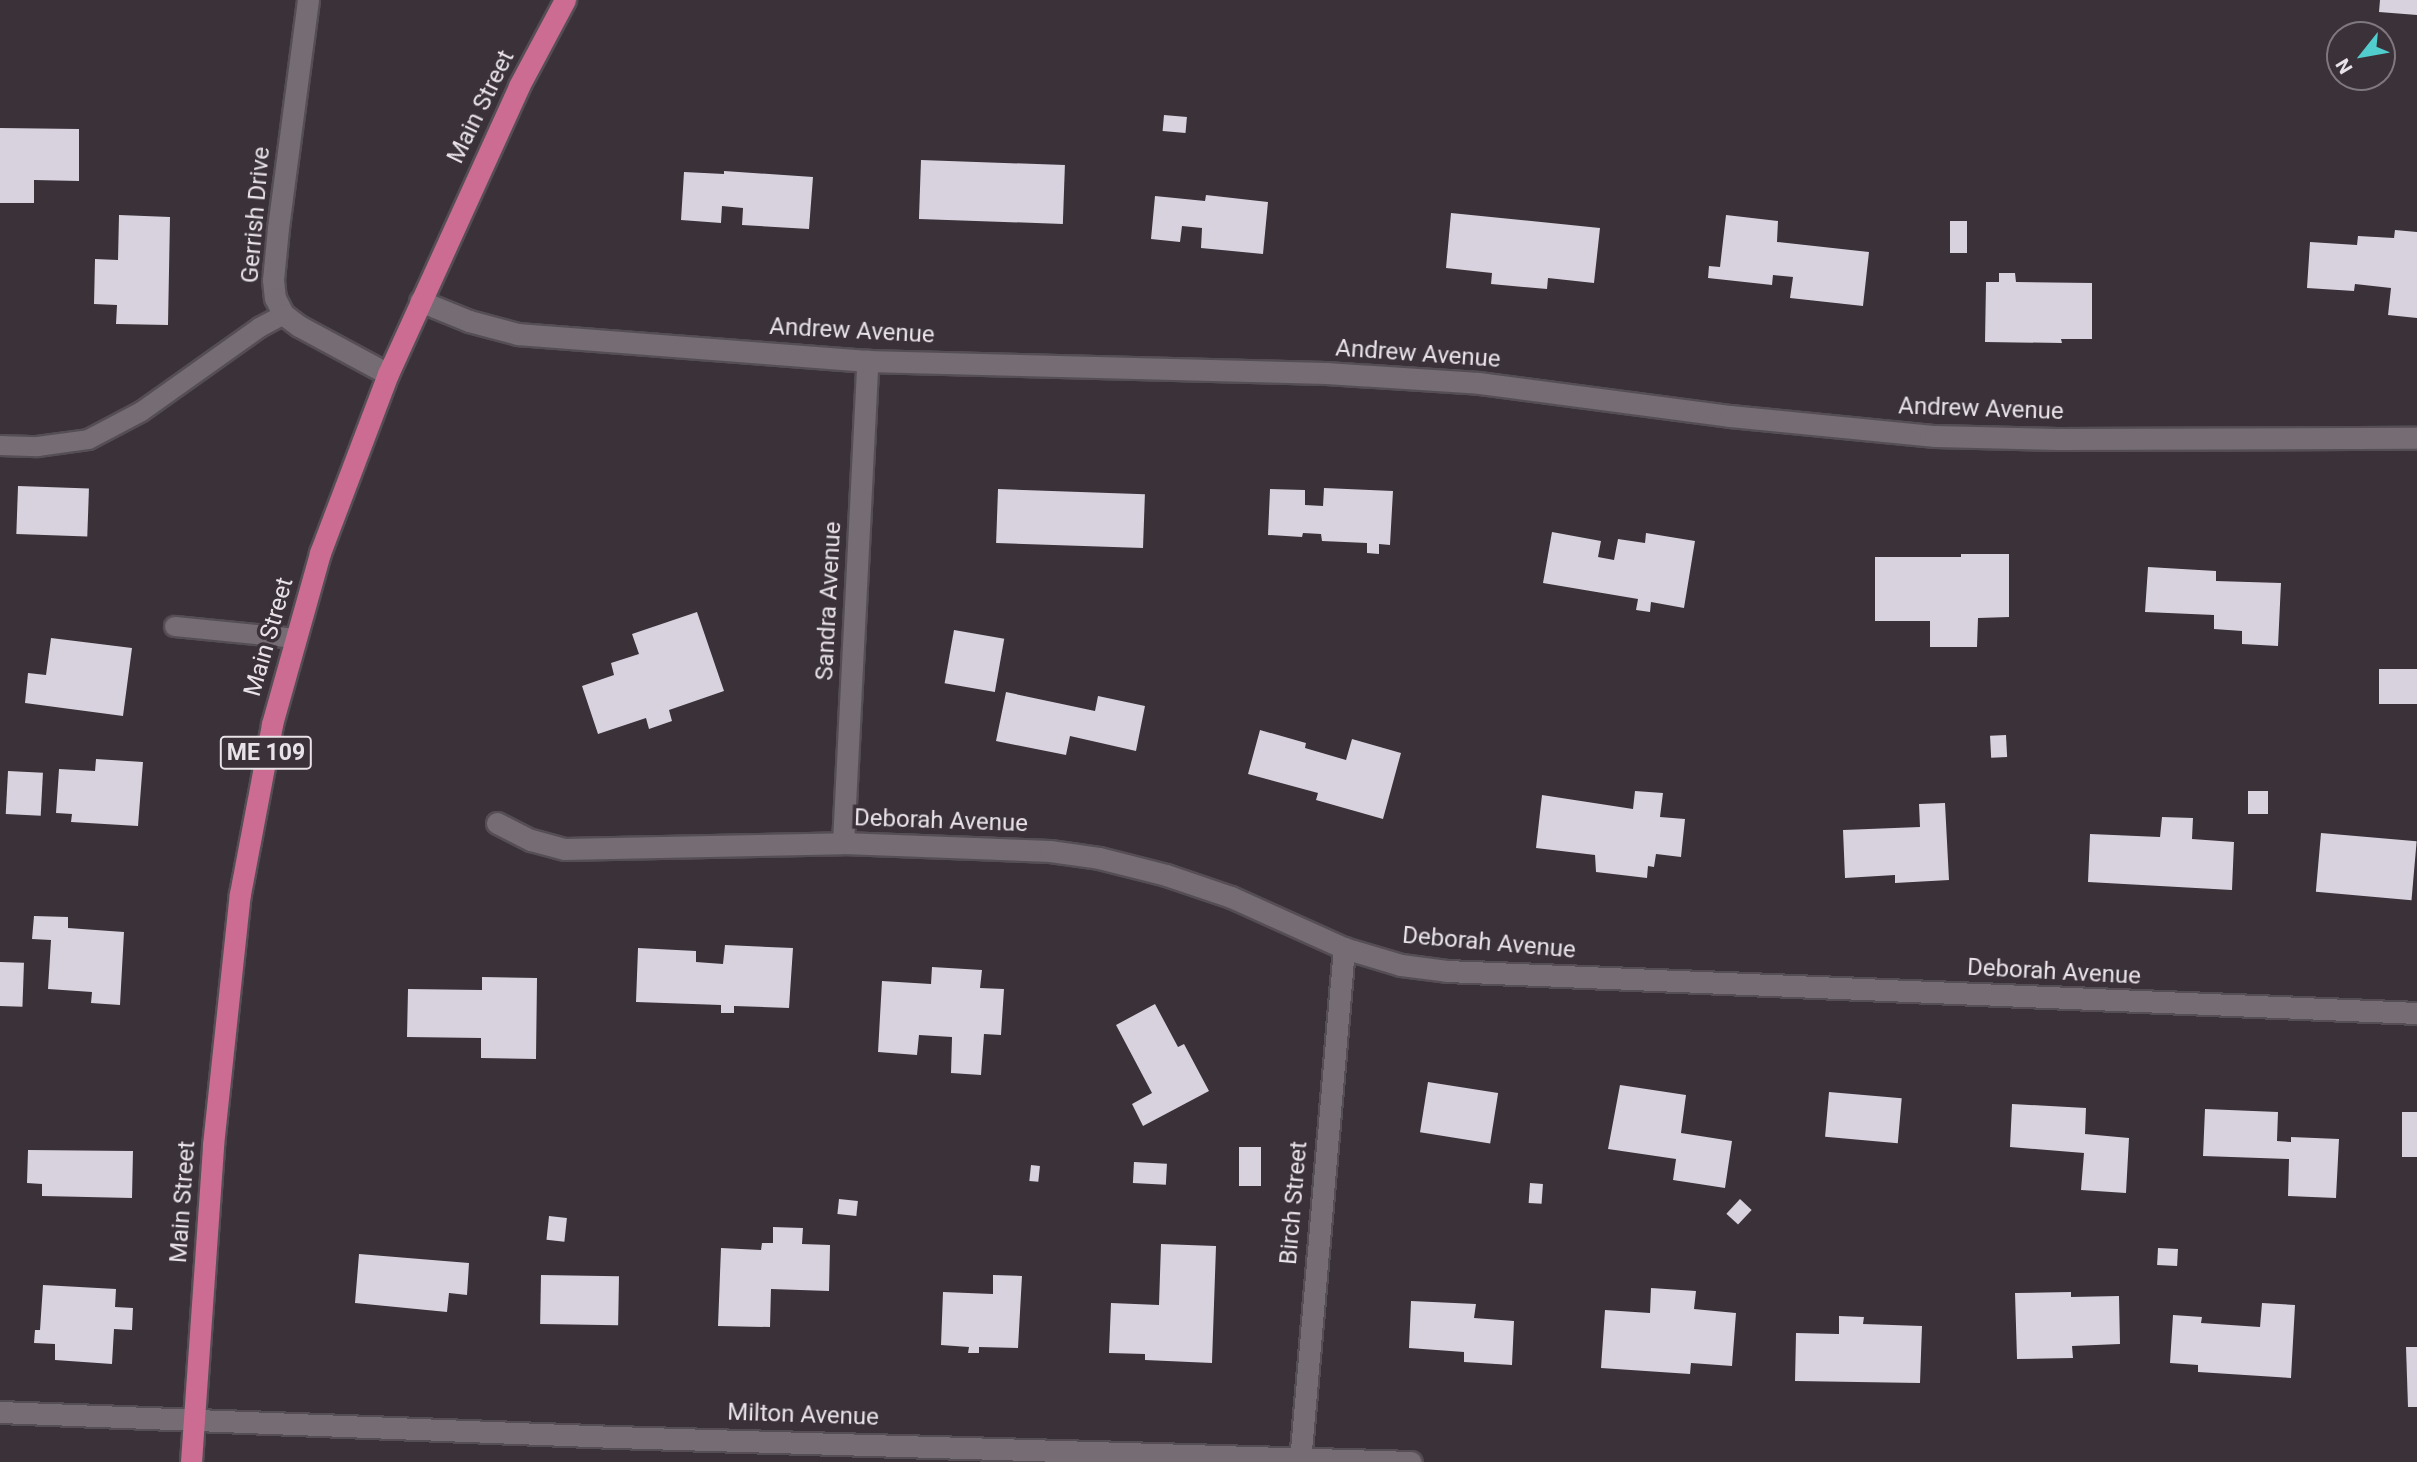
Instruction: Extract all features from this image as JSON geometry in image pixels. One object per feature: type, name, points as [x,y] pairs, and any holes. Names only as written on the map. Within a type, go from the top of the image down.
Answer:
[{"type":"highway","name":"Main Street","points":[[191,1462],[213,1145],[240,894],[272,724],[320,553],[388,374],[519,86],[565,0]]},
{"type":"street","name":"Gerrish Drive","points":[[308,0],[273,280],[275,298],[284,314],[299,327],[388,374]]},
{"type":"street","name":"Andrew Avenue","points":[[420,301],[469,321],[518,334],[867,361],[1326,373],[1479,383],[1730,415],[1935,436],[2057,439],[2417,438]]},
{"type":"street","name":"Sandra Avenue","points":[[843,844],[867,361]]},
{"type":"street","name":"Deborah Avenue","points":[[497,823],[531,840],[564,849],[843,844],[1049,851],[1099,858],[1166,875],[1231,897],[1344,948],[1401,965],[1447,971],[2417,1013]]},
{"type":"street","name":"Birch Street","points":[[1300,1460],[1344,948]]},
{"type":"street","name":"Milton Avenue","points":[[0,1412],[615,1437],[1412,1462]]},
{"type":"lane","points":[[0,445],[37,446],[88,439],[141,411],[259,327],[284,314]]},
{"type":"lane","points":[[174,626],[296,638]]},
{"type":"building","points":[[2380,0],[2417,0],[2417,15],[2379,12]]},
{"type":"building","points":[[1164,115],[1187,117],[1186,133],[1163,131]]},
{"type":"building","points":[[0,128],[79,129],[79,181],[34,180],[34,203],[0,203]]},
{"type":"building","points":[[921,160],[1065,165],[1063,224],[919,219]]},
{"type":"building","points":[[724,171],[813,177],[809,229],[742,225],[743,208],[722,206],[721,223],[681,220],[684,172],[724,174]]},
{"type":"building","points":[[1206,195],[1268,202],[1263,254],[1201,248],[1202,228],[1182,226],[1180,242],[1151,239],[1155,196],[1205,201]]},
{"type":"building","points":[[1451,213],[1600,228],[1594,283],[1548,278],[1547,289],[1491,284],[1492,273],[1446,268]]},
{"type":"building","points":[[119,215],[170,217],[168,325],[116,324],[117,305],[94,304],[95,259],[118,260]]},
{"type":"building","points":[[1726,215],[1778,221],[1777,242],[1869,252],[1863,306],[1790,298],[1793,277],[1773,275],[1772,285],[1708,278],[1709,266],[1720,267]]},
{"type":"building","points":[[1950,221],[1967,221],[1967,253],[1950,253]]},
{"type":"building","points":[[2395,230],[2417,232],[2417,318],[2388,315],[2391,288],[2355,284],[2354,291],[2307,288],[2310,242],[2357,245],[2358,236],[2394,238]]},
{"type":"building","points":[[1999,273],[2015,273],[2016,282],[2092,283],[2092,339],[2061,339],[2062,343],[1985,342],[1986,282],[1999,282]]},
{"type":"building","points":[[18,486],[89,488],[87,536],[16,534]]},
{"type":"building","points":[[1324,488],[1393,491],[1390,545],[1379,544],[1379,554],[1367,553],[1367,543],[1322,541],[1321,534],[1303,533],[1302,537],[1268,535],[1270,489],[1305,490],[1305,505],[1323,506]]},
{"type":"building","points":[[998,489],[1145,494],[1143,548],[996,543]]},
{"type":"building","points":[[1552,532],[1601,541],[1598,557],[1614,560],[1618,539],[1645,543],[1646,533],[1695,541],[1684,608],[1651,602],[1650,612],[1636,610],[1638,599],[1543,583]]},
{"type":"building","points":[[1961,554],[2009,554],[2009,617],[1978,618],[1977,647],[1930,647],[1930,621],[1875,621],[1875,557],[1961,557]]},
{"type":"building","points":[[2148,567],[2216,571],[2216,581],[2281,583],[2278,646],[2242,644],[2242,631],[2214,629],[2214,615],[2145,612]]},
{"type":"building","points":[[697,612],[724,691],[669,710],[672,721],[649,729],[646,718],[598,734],[582,686],[614,675],[611,663],[639,654],[632,634]]},
{"type":"building","points":[[954,630],[1004,639],[995,692],[945,683]]},
{"type":"building","points":[[51,638],[132,648],[123,716],[25,703],[28,673],[46,675]]},
{"type":"building","points":[[2379,669],[2417,669],[2417,704],[2379,704]]},
{"type":"building","points":[[1006,692],[1095,711],[1098,696],[1145,706],[1136,751],[1070,736],[1066,755],[996,741]]},
{"type":"building","points":[[1260,730],[1306,743],[1305,748],[1346,760],[1352,739],[1401,753],[1383,819],[1316,800],[1318,793],[1248,774]]},
{"type":"building","points":[[2006,735],[2007,757],[1991,758],[1990,736]]},
{"type":"building","points":[[96,759],[143,762],[138,826],[71,822],[72,814],[56,813],[59,769],[95,771]]},
{"type":"building","points":[[8,771],[43,773],[41,816],[6,814]]},
{"type":"building","points":[[1635,791],[1663,793],[1660,817],[1685,819],[1681,857],[1656,854],[1654,867],[1648,866],[1647,878],[1596,872],[1595,855],[1536,848],[1542,795],[1633,809]]},
{"type":"building","points":[[2248,791],[2268,791],[2268,814],[2248,814]]},
{"type":"building","points":[[1945,803],[1949,880],[1895,883],[1895,875],[1845,878],[1843,830],[1920,827],[1919,804]]},
{"type":"building","points":[[2162,817],[2193,818],[2192,839],[2234,842],[2232,890],[2088,882],[2090,834],[2160,837]]},
{"type":"building","points":[[2321,833],[2417,841],[2411,900],[2316,892]]},
{"type":"building","points":[[34,916],[68,917],[68,928],[124,932],[120,1005],[91,1003],[92,992],[48,989],[51,940],[32,939]]},
{"type":"building","points":[[725,945],[793,948],[789,1008],[734,1006],[734,1013],[721,1013],[721,1005],[636,1002],[638,948],[696,951],[696,962],[723,964]]},
{"type":"building","points":[[0,962],[24,963],[22,1007],[0,1006]]},
{"type":"building","points":[[932,967],[982,970],[980,988],[1004,989],[1001,1035],[984,1034],[981,1075],[951,1073],[952,1037],[919,1035],[917,1055],[878,1052],[882,981],[931,984]]},
{"type":"building","points":[[482,977],[537,978],[536,1059],[481,1058],[481,1038],[407,1037],[408,989],[482,990]]},
{"type":"building","points":[[1155,1004],[1178,1047],[1184,1044],[1209,1091],[1143,1126],[1132,1104],[1152,1093],[1116,1025]]},
{"type":"building","points":[[1428,1082],[1498,1093],[1490,1143],[1420,1132]]},
{"type":"building","points":[[1620,1085],[1686,1095],[1681,1133],[1732,1141],[1725,1188],[1673,1180],[1676,1159],[1608,1149]]},
{"type":"building","points":[[1829,1092],[1902,1098],[1898,1143],[1825,1137]]},
{"type":"building","points":[[2012,1104],[2086,1108],[2085,1134],[2129,1138],[2126,1193],[2081,1190],[2084,1153],[2010,1147]]},
{"type":"building","points":[[2205,1109],[2278,1112],[2277,1141],[2291,1142],[2291,1137],[2339,1139],[2336,1198],[2288,1196],[2289,1159],[2203,1156]]},
{"type":"building","points":[[2402,1112],[2417,1112],[2417,1157],[2402,1157]]},
{"type":"building","points":[[1239,1147],[1261,1147],[1261,1186],[1239,1186]]},
{"type":"building","points":[[28,1150],[133,1151],[132,1198],[42,1196],[42,1184],[27,1183]]},
{"type":"building","points":[[1134,1162],[1167,1164],[1166,1185],[1133,1183]]},
{"type":"building","points":[[1031,1165],[1040,1166],[1038,1182],[1029,1181]]},
{"type":"building","points":[[1530,1183],[1543,1184],[1542,1204],[1529,1203]]},
{"type":"building","points":[[839,1199],[858,1201],[856,1216],[837,1214]]},
{"type":"building","points":[[1740,1199],[1752,1210],[1738,1225],[1726,1214]]},
{"type":"building","points":[[549,1216],[567,1218],[564,1242],[546,1240]]},
{"type":"building","points":[[773,1227],[803,1228],[802,1244],[830,1245],[829,1291],[771,1289],[770,1327],[718,1326],[721,1248],[761,1250],[762,1243],[773,1243]]},
{"type":"building","points":[[1161,1244],[1216,1246],[1212,1363],[1145,1360],[1145,1354],[1109,1353],[1111,1303],[1159,1305]]},
{"type":"building","points":[[2158,1248],[2178,1249],[2177,1266],[2157,1265]]},
{"type":"building","points":[[359,1254],[469,1263],[467,1295],[449,1293],[447,1312],[355,1303]]},
{"type":"building","points":[[541,1275],[619,1276],[618,1325],[540,1324]]},
{"type":"building","points":[[993,1275],[1022,1276],[1018,1348],[979,1347],[979,1353],[968,1353],[969,1347],[941,1345],[943,1292],[993,1294]]},
{"type":"building","points":[[43,1285],[116,1289],[115,1307],[133,1308],[132,1330],[114,1329],[112,1364],[55,1360],[55,1344],[34,1343],[35,1330],[40,1330]]},
{"type":"building","points":[[1651,1288],[1696,1291],[1694,1309],[1736,1313],[1732,1366],[1691,1363],[1690,1374],[1601,1368],[1605,1310],[1650,1313]]},
{"type":"building","points":[[2071,1292],[2071,1297],[2119,1296],[2120,1344],[2072,1346],[2073,1358],[2017,1359],[2015,1293]]},
{"type":"building","points":[[1411,1301],[1476,1304],[1474,1318],[1514,1321],[1512,1365],[1464,1362],[1464,1352],[1409,1348]]},
{"type":"building","points":[[2262,1303],[2295,1305],[2291,1378],[2198,1372],[2198,1365],[2170,1363],[2173,1315],[2202,1317],[2201,1323],[2260,1327]]},
{"type":"building","points":[[1839,1316],[1864,1317],[1863,1324],[1922,1326],[1920,1383],[1795,1381],[1796,1333],[1839,1334]]},
{"type":"building","points":[[2406,1347],[2417,1347],[2417,1407],[2408,1407]]}]
